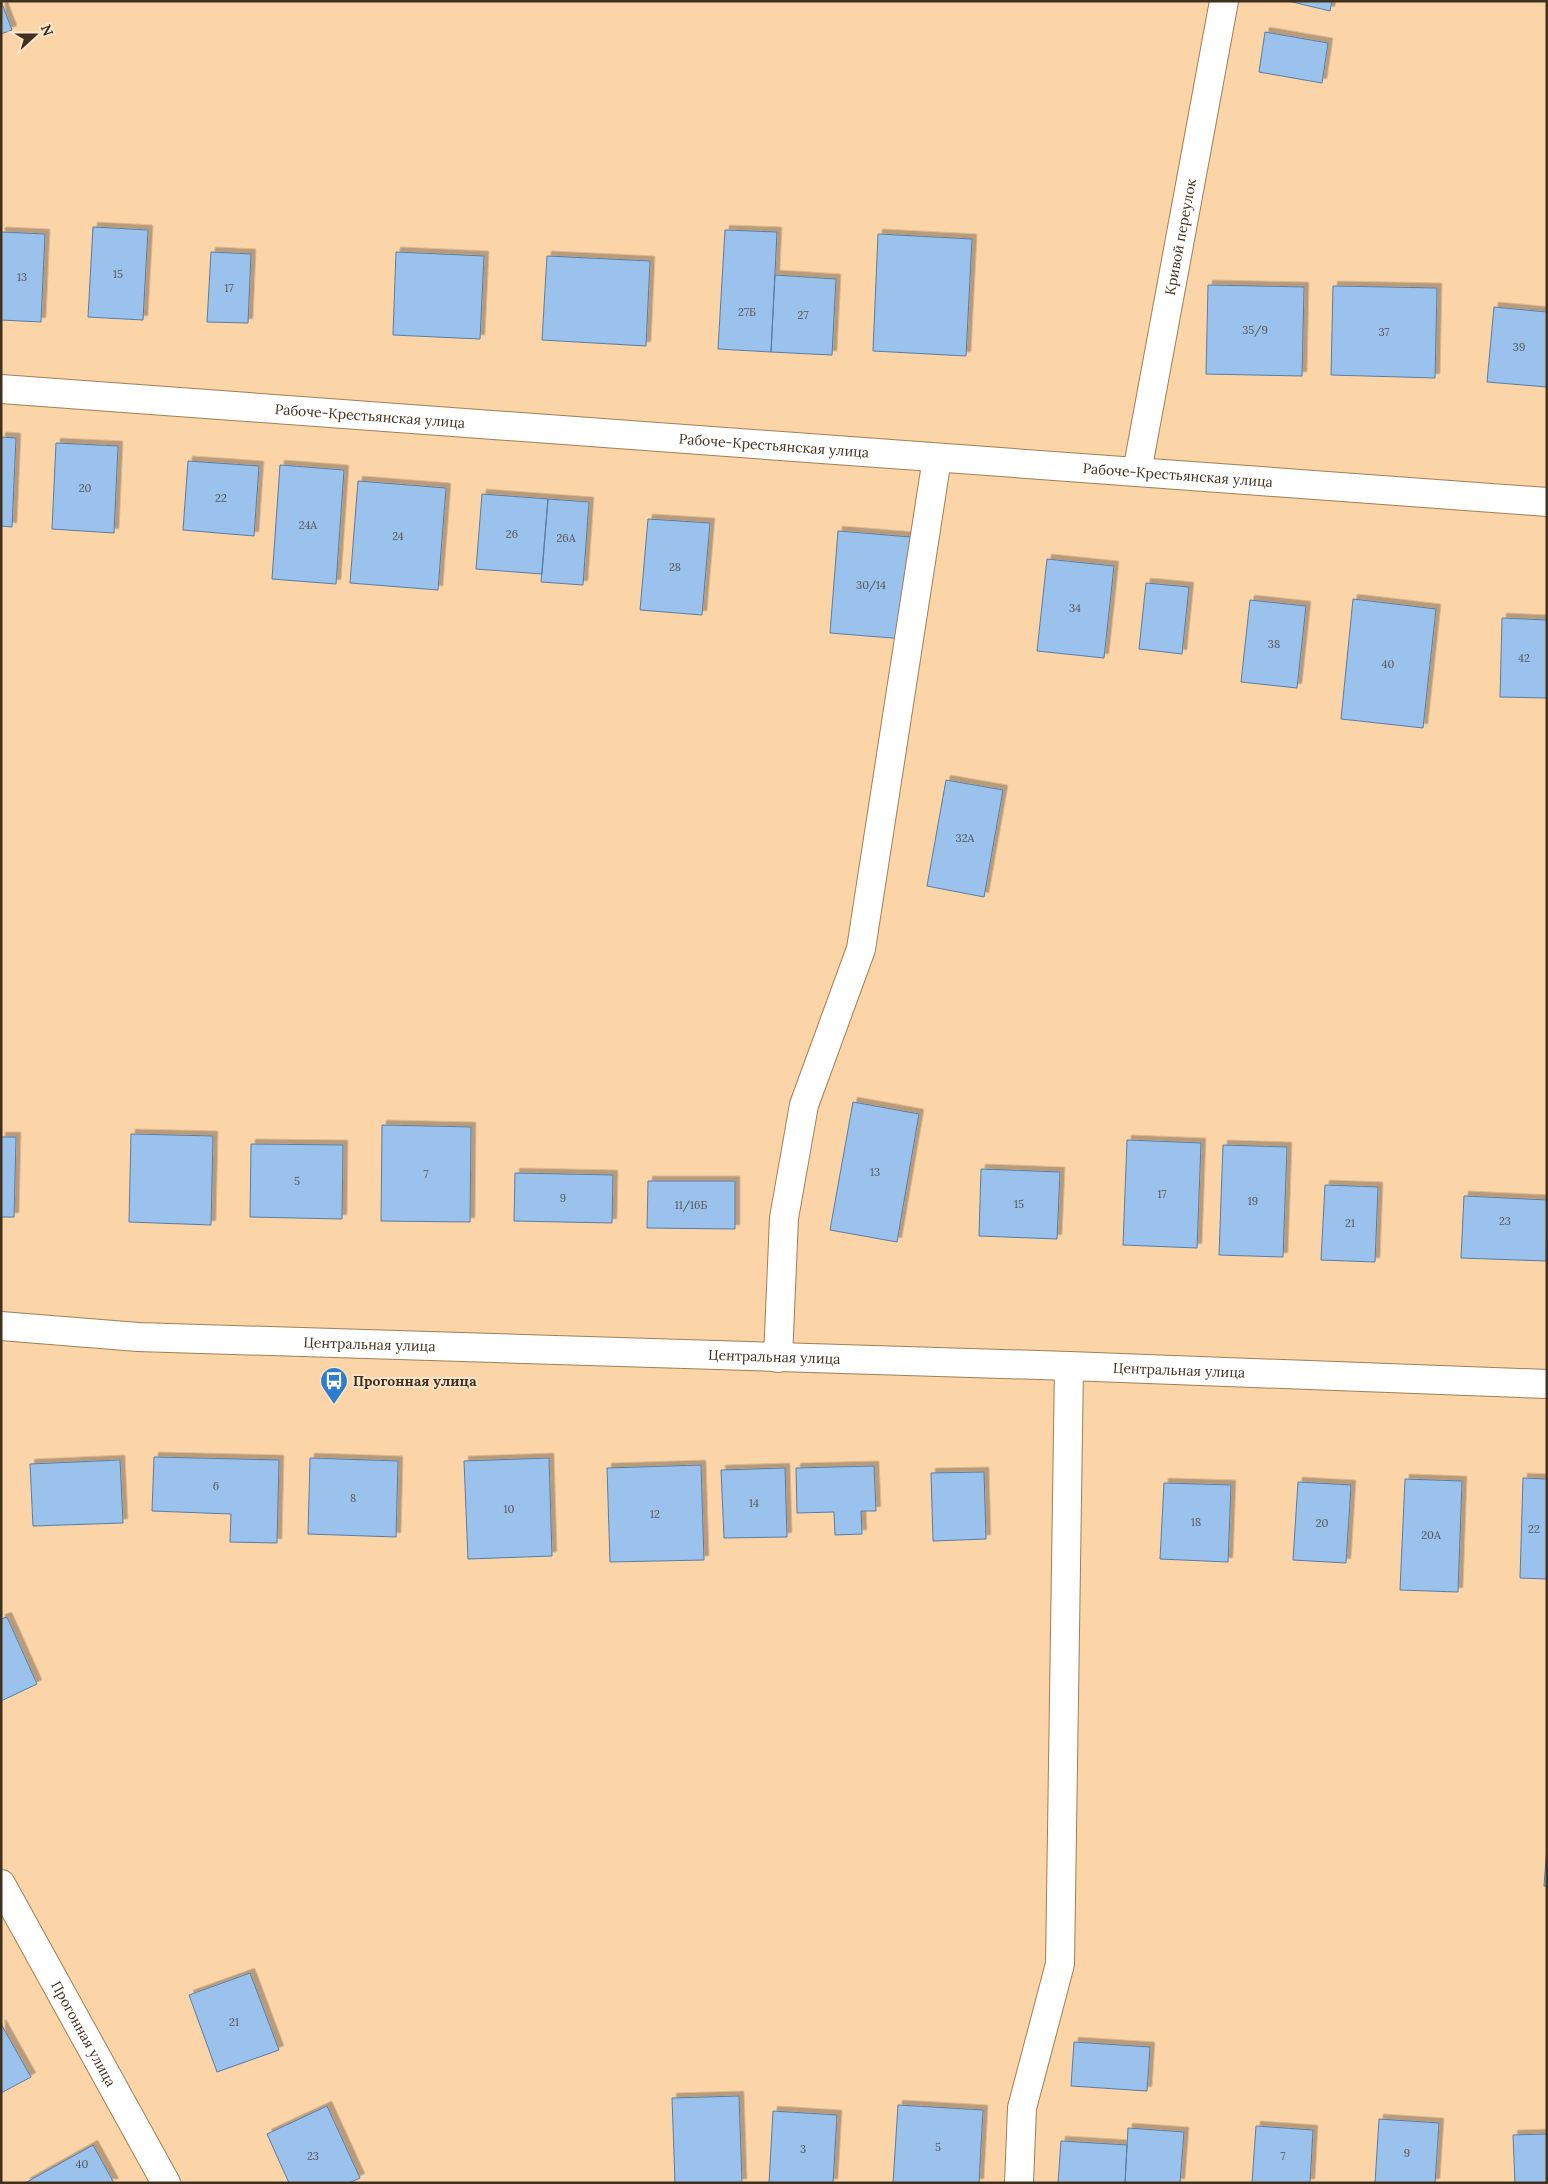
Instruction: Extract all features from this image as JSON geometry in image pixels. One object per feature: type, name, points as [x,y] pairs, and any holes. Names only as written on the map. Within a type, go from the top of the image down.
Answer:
[{"type":"street","name":"Кривой переулок","points":[[1137,472],[1224,1]]},
{"type":"street","name":"Рабоче-Крестьянская улица","points":[[1,389],[1547,502]]},
{"type":"street","points":[[778,1358],[784,1218],[804,1105],[861,949],[936,458]]},
{"type":"street","name":"Центральная улица","points":[[1,1326],[138,1337],[1069,1366],[1547,1384]]},
{"type":"street","points":[[1019,2183],[1022,2108],[1060,1964],[1069,1366]]},
{"type":"street","name":"Прогонная улица","points":[[1,1884],[166,2183]]},
{"type":"building","points":[[1,1],[12,30],[1,34]]},
{"type":"building","points":[[1288,1],[1332,1],[1330,11]]},
{"type":"building","points":[[1265,32],[1328,43],[1322,83],[1259,72]]},
{"type":"building","points":[[93,227],[148,230],[143,320],[88,317]]},
{"type":"building","points":[[725,230],[777,232],[771,352],[718,349]]},
{"type":"building","points":[[1,232],[45,234],[41,322],[1,320]]},
{"type":"building","points":[[878,234],[972,239],[966,356],[873,351]]},
{"type":"building","points":[[211,252],[251,254],[248,323],[207,322]]},
{"type":"building","points":[[396,252],[484,256],[480,339],[393,335]]},
{"type":"building","points":[[547,256],[650,261],[646,346],[542,340]]},
{"type":"building","points":[[775,275],[836,279],[832,355],[771,352]]},
{"type":"building","points":[[1208,285],[1304,287],[1302,376],[1206,374]]},
{"type":"building","points":[[1333,286],[1437,288],[1435,378],[1331,375]]},
{"type":"building","points":[[1494,307],[1547,312],[1547,387],[1487,382]]},
{"type":"building","points":[[1,437],[16,438],[12,527],[1,526]]},
{"type":"building","points":[[56,443],[118,446],[114,533],[52,529]]},
{"type":"building","points":[[188,461],[259,466],[254,536],[183,530]]},
{"type":"building","points":[[280,465],[344,470],[336,584],[272,579]]},
{"type":"building","points":[[358,481],[446,488],[438,590],[350,583]]},
{"type":"building","points":[[482,494],[548,499],[542,574],[476,569]]},
{"type":"building","points":[[548,499],[589,502],[583,585],[541,582]]},
{"type":"building","points":[[648,519],[710,523],[702,615],[640,610]]},
{"type":"building","points":[[838,531],[911,537],[904,639],[830,633]]},
{"type":"building","points":[[1047,559],[1114,566],[1104,658],[1037,651]]},
{"type":"building","points":[[1146,583],[1189,587],[1182,654],[1139,649]]},
{"type":"building","points":[[1353,599],[1436,609],[1423,728],[1341,719]]},
{"type":"building","points":[[1250,600],[1306,606],[1297,688],[1241,682]]},
{"type":"building","points":[[1502,618],[1547,620],[1547,698],[1500,697]]},
{"type":"building","points":[[946,780],[1003,790],[984,897],[927,886]]},
{"type":"building","points":[[853,1102],[919,1114],[897,1242],[830,1230]]},
{"type":"building","points":[[382,1125],[471,1127],[470,1222],[381,1221]]},
{"type":"building","points":[[131,1134],[213,1136],[211,1225],[129,1222]]},
{"type":"building","points":[[1,1137],[16,1137],[14,1217],[1,1217]]},
{"type":"building","points":[[1127,1140],[1201,1143],[1197,1248],[1123,1245]]},
{"type":"building","points":[[251,1144],[343,1145],[342,1219],[250,1217]]},
{"type":"building","points":[[1223,1145],[1287,1147],[1283,1257],[1219,1255]]},
{"type":"building","points":[[981,1169],[1060,1172],[1057,1239],[979,1236]]},
{"type":"building","points":[[515,1173],[613,1175],[612,1223],[514,1221]]},
{"type":"building","points":[[648,1181],[735,1181],[735,1229],[647,1228]]},
{"type":"building","points":[[1325,1185],[1378,1187],[1375,1262],[1321,1260]]},
{"type":"building","points":[[1464,1196],[1547,1200],[1546,1261],[1461,1258]]},
{"type":"building","points":[[154,1457],[279,1460],[277,1543],[230,1542],[231,1514],[152,1511]]},
{"type":"building","points":[[310,1458],[398,1461],[396,1537],[308,1534]]},
{"type":"building","points":[[549,1458],[552,1556],[468,1559],[464,1461]]},
{"type":"building","points":[[120,1460],[123,1523],[33,1526],[30,1464]]},
{"type":"building","points":[[701,1465],[704,1560],[610,1562],[607,1468]]},
{"type":"building","points":[[874,1466],[876,1511],[861,1511],[862,1534],[835,1535],[834,1512],[797,1513],[796,1468]]},
{"type":"building","points":[[785,1468],[787,1537],[724,1538],[721,1470]]},
{"type":"building","points":[[984,1472],[986,1539],[933,1541],[931,1473]]},
{"type":"building","points":[[1523,1478],[1547,1479],[1547,1579],[1520,1578]]},
{"type":"building","points":[[1405,1479],[1462,1481],[1458,1592],[1400,1590]]},
{"type":"building","points":[[1298,1482],[1351,1485],[1346,1563],[1293,1560]]},
{"type":"building","points":[[1164,1483],[1231,1485],[1228,1562],[1160,1559]]},
{"type":"building","points":[[7,1617],[37,1684],[1,1701],[1,1619]]},
{"type":"building","points":[[1547,1846],[1547,1886],[1544,1886]]},
{"type":"building","points":[[250,1973],[279,2050],[217,2072],[189,1995]]},
{"type":"building","points":[[1,2024],[31,2077],[1,2093]]},
{"type":"building","points":[[1074,2042],[1150,2047],[1147,2091],[1071,2086]]},
{"type":"building","points":[[739,2096],[742,2183],[675,2183],[672,2098]]},
{"type":"building","points":[[898,2105],[983,2110],[979,2183],[893,2183]]},
{"type":"building","points":[[327,2106],[360,2178],[349,2183],[289,2183],[267,2134]]},
{"type":"building","points":[[773,2111],[837,2115],[833,2183],[769,2183]]},
{"type":"building","points":[[1379,2119],[1439,2123],[1435,2183],[1375,2183]]},
{"type":"building","points":[[1256,2126],[1313,2130],[1310,2183],[1252,2183]]},
{"type":"building","points":[[1128,2128],[1184,2132],[1180,2183],[1125,2183]]},
{"type":"building","points":[[1547,2134],[1547,2183],[1515,2183],[1513,2135]]},
{"type":"building","points":[[1061,2141],[1127,2145],[1125,2183],[1058,2183]]},
{"type":"building","points":[[93,2145],[114,2183],[25,2183]]},
{"type":"place","name":"Прогонная улица","points":[[334,1405]]}]
